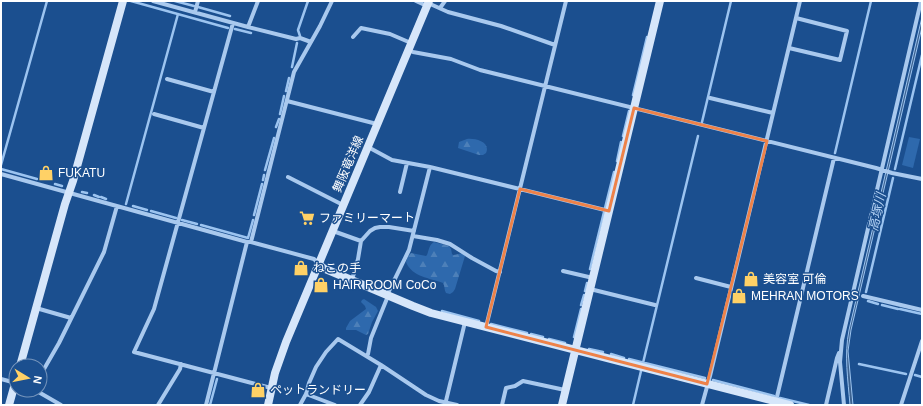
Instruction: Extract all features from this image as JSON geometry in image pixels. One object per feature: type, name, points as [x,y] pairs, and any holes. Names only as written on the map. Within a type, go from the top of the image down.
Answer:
[{"type":"street","points":[[22,358],[123,1]]},
{"type":"street","points":[[153,1],[248,27],[296,39],[300,38],[311,42]]},
{"type":"street","points":[[194,12],[198,1]]},
{"type":"street","points":[[248,27],[258,1]]},
{"type":"street","points":[[206,405],[294,72],[332,1]]},
{"type":"street","points":[[416,1],[428,3],[448,12],[501,26],[555,46]]},
{"type":"street","points":[[440,8],[444,1]]},
{"type":"street","points":[[486,327],[566,1]]},
{"type":"street","points":[[562,405],[660,1]]},
{"type":"street","points":[[702,405],[800,1]]},
{"type":"street","points":[[844,405],[840,362],[842,340],[883,171],[921,1]]},
{"type":"street","name":"舞阪竜洋線","points":[[268,405],[275,373],[284,347],[428,3]]},
{"type":"street","points":[[789,48],[840,60],[847,30],[796,18]]},
{"type":"street","points":[[233,23],[154,309],[134,352],[271,388]]},
{"type":"street","points":[[353,37],[361,28],[390,34],[410,46],[414,52],[451,59],[480,70],[876,168],[890,173],[922,179]]},
{"type":"street","points":[[167,78],[214,92]]},
{"type":"street","points":[[710,98],[774,113]]},
{"type":"street","points":[[287,101],[377,125]]},
{"type":"street","points":[[154,114],[204,128]]},
{"type":"street","points":[[368,147],[392,160],[609,211]]},
{"type":"street","points":[[776,401],[834,158]]},
{"type":"street","points":[[400,192],[406,163]]},
{"type":"street","points":[[367,356],[371,338],[387,296],[409,250],[430,168]]},
{"type":"street","points":[[1,174],[314,259],[323,268],[426,312],[790,405]]},
{"type":"street","points":[[288,177],[343,205]]},
{"type":"street","points":[[48,362],[104,252],[117,206]]},
{"type":"street","points":[[352,280],[361,241],[370,231],[375,228],[389,227],[414,231]]},
{"type":"street","points":[[333,231],[361,241]]},
{"type":"street","points":[[413,236],[450,244],[472,258],[500,272]]},
{"type":"street","points":[[563,271],[593,278]]},
{"type":"street","points":[[696,278],[731,287]]},
{"type":"street","points":[[590,289],[655,305]]},
{"type":"street","points":[[863,296],[922,310]]},
{"type":"street","points":[[36,308],[71,318]]},
{"type":"street","points":[[446,404],[465,322]]},
{"type":"street","points":[[300,405],[306,394],[316,367],[326,352],[338,339],[367,356],[426,395],[446,404],[457,405]]},
{"type":"street","points":[[901,405],[922,341]]},
{"type":"street","points":[[826,405],[840,351]]},
{"type":"street","points":[[158,405],[180,369],[181,364]]},
{"type":"street","points":[[360,405],[381,365]]},
{"type":"street","points":[[502,405],[506,388],[515,386],[523,381],[566,390]]},
{"type":"street","points":[[306,394],[336,405]]},
{"type":"street","points":[[48,398],[61,405]]},
{"type":"highlighted area","points":[[634,108],[767,141],[707,384],[486,327],[520,189],[609,211]]},
{"type":"green space","points":[[909,137],[920,139],[913,168],[902,165]]},
{"type":"green space","points":[[467,139],[474,139],[484,143],[487,149],[486,153],[479,155],[458,148],[459,142]]},
{"type":"green space","points":[[434,242],[449,246],[453,255],[461,253],[465,256],[455,289],[450,294],[446,293],[443,283],[417,274],[412,271],[406,262],[411,253],[426,256],[430,246]]},
{"type":"green space","points":[[364,299],[376,307],[378,311],[368,334],[366,335],[356,330],[346,330],[350,321],[366,309],[361,302]]},
{"type":"water","name":"高塚川","points":[[922,17],[922,27],[851,330],[848,351],[853,405],[850,405],[847,377],[847,358],[849,330]]},
{"type":"waterway","points":[[1,165],[47,1]]},
{"type":"waterway","points":[[131,1],[228,28]]},
{"type":"waterway","points":[[175,1],[194,6]]},
{"type":"waterway","points":[[300,36],[298,30],[308,1]]},
{"type":"waterway","points":[[702,122],[731,1]]},
{"type":"waterway","points":[[835,153],[871,1]]},
{"type":"waterway","points":[[198,7],[230,16]]},
{"type":"waterway","points":[[126,204],[178,14]]},
{"type":"waterway","points":[[235,29],[251,33]]},
{"type":"waterway","points":[[633,95],[647,37]]},
{"type":"waterway","points":[[292,67],[297,43]]},
{"type":"waterway","points":[[895,169],[922,55]]},
{"type":"waterway","points":[[286,91],[289,78]]},
{"type":"waterway","points":[[280,114],[284,96]]},
{"type":"waterway","points":[[623,136],[629,111]]},
{"type":"waterway","points":[[276,127],[279,119]]},
{"type":"waterway","points":[[643,363],[698,136]]},
{"type":"waterway","points":[[265,170],[274,138]]},
{"type":"waterway","points":[[617,161],[621,142]]},
{"type":"waterway","points":[[1,169],[37,179]]},
{"type":"waterway","points":[[605,208],[614,172]]},
{"type":"waterway","points":[[263,180],[264,175]]},
{"type":"waterway","name":"高塚川","points":[[866,292],[893,178]]},
{"type":"waterway","points":[[55,184],[62,186]]},
{"type":"waterway","points":[[254,215],[262,184]]},
{"type":"waterway","points":[[82,192],[87,193]]},
{"type":"waterway","points":[[94,195],[99,197]]},
{"type":"waterway","points":[[101,197],[106,199]]},
{"type":"waterway","points":[[133,206],[147,210]]},
{"type":"waterway","points":[[151,211],[176,218]]},
{"type":"waterway","points":[[590,269],[604,212]]},
{"type":"waterway","points":[[182,220],[197,224]]},
{"type":"waterway","points":[[201,225],[248,238],[253,220]]},
{"type":"waterway","points":[[585,291],[587,283]]},
{"type":"waterway","points":[[581,305],[584,295]]},
{"type":"waterway","points":[[868,301],[878,304]]},
{"type":"waterway","points":[[882,305],[898,309]]},
{"type":"waterway","points":[[574,337],[581,309]]},
{"type":"waterway","points":[[900,309],[922,314]]},
{"type":"waterway","points":[[442,311],[479,321]]},
{"type":"waterway","points":[[491,324],[527,333]]},
{"type":"waterway","points":[[531,334],[543,337]]},
{"type":"waterway","points":[[549,339],[565,343]]},
{"type":"waterway","points":[[589,349],[603,352]]},
{"type":"waterway","points":[[611,354],[624,358]]},
{"type":"waterway","points":[[629,359],[705,378]]},
{"type":"waterway","points":[[859,364],[906,374]]},
{"type":"waterway","points":[[633,405],[641,371]]},
{"type":"waterway","points":[[915,375],[922,377]]},
{"type":"waterway","points":[[210,405],[217,379]]},
{"type":"waterway","points":[[713,380],[774,396]]},
{"type":"waterway","points":[[780,398],[809,405]]},
{"type":"place","name":"FUKATU","points":[[46,173]]},
{"type":"place","name":"ファミリーマート","points":[[307,218]]},
{"type":"place","name":"ねこの手","points":[[301,268]]},
{"type":"place","name":"美容室 可倫","points":[[751,279]]},
{"type":"place","name":"HAIR ROOM CoCo","points":[[321,285]]},
{"type":"place","name":"MEHRAN MOTORS","points":[[739,296]]},
{"type":"place","name":"ペットランドリー","points":[[258,390]]}]
